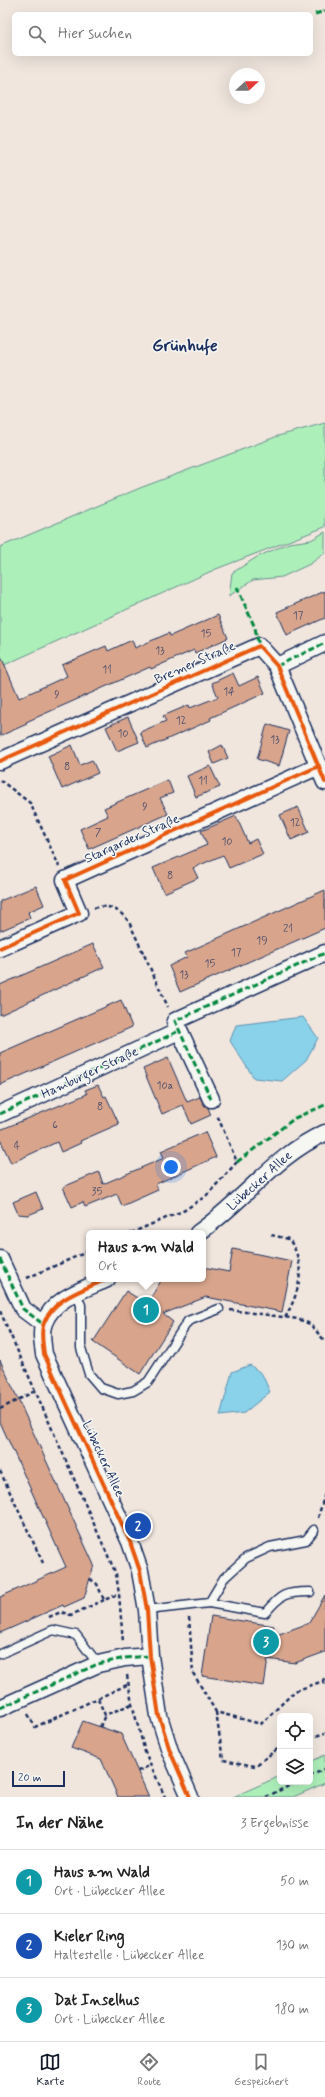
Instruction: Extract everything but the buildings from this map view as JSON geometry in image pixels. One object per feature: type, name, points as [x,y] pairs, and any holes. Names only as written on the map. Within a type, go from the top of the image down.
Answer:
[{"type":"street","points":[[277,666],[325,644]]},
{"type":"street","name":"Bremer Straße","points":[[0,761],[259,646],[277,666],[325,782]]},
{"type":"street","name":"Stargarder Straße","points":[[65,880],[319,766]]},
{"type":"street","points":[[0,948],[79,913],[65,880]]},
{"type":"street","name":"Hamburger Straße","points":[[0,1114],[325,953]]},
{"type":"street","points":[[177,1026],[211,1099]]},
{"type":"street","name":"Lübecker Allee","points":[[202,1230],[216,1220],[271,1169],[298,1148],[325,1133]]},
{"type":"street","points":[[0,1259],[23,1309],[43,1324],[52,1310],[76,1293],[100,1282]]},
{"type":"street","name":"Lübecker Allee","points":[[43,1324],[42,1337],[44,1354],[130,1542],[140,1571],[147,1610],[150,1656],[158,1716],[170,1751],[190,1797]]},
{"type":"street","points":[[0,1708],[98,1664],[125,1658],[150,1656]]},
{"type":"lane","points":[[76,1293],[81,1305],[81,1348],[89,1374],[101,1388],[118,1394],[133,1391],[148,1382],[188,1321],[219,1309]]},
{"type":"lane","points":[[209,1603],[224,1578],[246,1558],[270,1547],[306,1540],[314,1530]]},
{"type":"lane","points":[[147,1610],[188,1607],[209,1603],[265,1614],[276,1600],[290,1592],[310,1592]]},
{"type":"lane","points":[[0,1654],[53,1630],[76,1635],[98,1664]]},
{"type":"path","points":[[0,780],[30,802],[65,880]]},
{"type":"path","points":[[79,913],[100,906],[120,910],[130,922],[177,1026]]},
{"type":"path","points":[[138,1230],[185,1210],[207,1195],[237,1162],[211,1099]]},
{"type":"path","points":[[271,1235],[289,1239],[294,1247],[299,1269],[300,1284],[294,1301],[285,1318]]},
{"type":"path","points":[[12,1285],[86,1252]]},
{"type":"path","points":[[219,1309],[298,1319],[310,1324],[325,1341]]},
{"type":"path","points":[[0,1311],[116,1574],[125,1658],[132,1704],[146,1752],[165,1797]]},
{"type":"path","points":[[0,1409],[35,1391]]},
{"type":"path","points":[[0,1471],[43,1563]]},
{"type":"path","points":[[314,1530],[325,1493]]},
{"type":"path","points":[[90,1579],[97,1584],[104,1600],[119,1594]]},
{"type":"path","points":[[188,1607],[193,1673],[216,1712],[223,1760],[255,1766],[277,1749]]},
{"type":"path","points":[[325,1676],[323,1681],[325,1686]]},
{"type":"path","points":[[216,1712],[261,1724],[295,1691],[323,1681]]},
{"type":"path","points":[[20,1699],[35,1727],[129,1684]]},
{"type":"path","points":[[98,1698],[105,1715],[100,1727]]},
{"type":"path","points":[[105,1715],[132,1704]]},
{"type":"path","points":[[313,1737],[325,1732]]},
{"type":"path","points":[[138,1771],[151,1765]]},
{"type":"path","points":[[313,1775],[325,1769]]},
{"type":"path","points":[[266,1797],[291,1785]]},
{"type":"green space","points":[[325,423],[325,527],[216,569],[0,667],[0,547],[140,488],[278,436]]},
{"type":"green space","points":[[325,532],[325,553],[310,564],[282,577],[253,580],[229,596],[232,573],[257,557],[289,543],[311,540]]},
{"type":"green space","points":[[325,1755],[325,1783],[293,1797],[233,1797],[277,1777],[277,1785],[313,1785],[313,1761]]},
{"type":"water","points":[[303,1017],[318,1038],[306,1060],[282,1081],[254,1078],[230,1041],[236,1025]]},
{"type":"water","points":[[250,1365],[262,1374],[270,1392],[244,1413],[220,1416],[232,1372]]},
{"type":"marked path","points":[[315,14],[325,11]]},
{"type":"marked path","points":[[237,587],[255,628],[259,646]]},
{"type":"marked path","points":[[277,666],[325,643]]},
{"type":"marked path","points":[[211,1099],[175,1021],[325,953]]},
{"type":"marked path","points":[[0,1114],[179,1031]]},
{"type":"marked path","points":[[237,1162],[295,1118],[325,1105]]},
{"type":"marked path","points":[[0,1259],[23,1309],[43,1324]]},
{"type":"marked path","points":[[0,1708],[98,1664],[125,1658],[150,1656]]},
{"type":"cycle path","points":[[0,761],[259,646],[277,666],[325,782]]},
{"type":"cycle path","points":[[0,948],[79,913],[65,880],[319,766]]},
{"type":"cycle path","points":[[100,1282],[71,1295],[48,1314],[42,1330],[44,1354],[130,1542],[140,1571],[147,1610],[150,1656],[159,1716],[170,1751],[190,1797]]},
{"type":"place","name":"Haus am Wald","points":[[146,1310]]},
{"type":"place","name":"Kieler Ring","points":[[138,1526]]},
{"type":"place","name":"Dat Inselhus","points":[[266,1642]]},
{"type":"district","name":"Grünhufe","points":[[185,346]]}]
